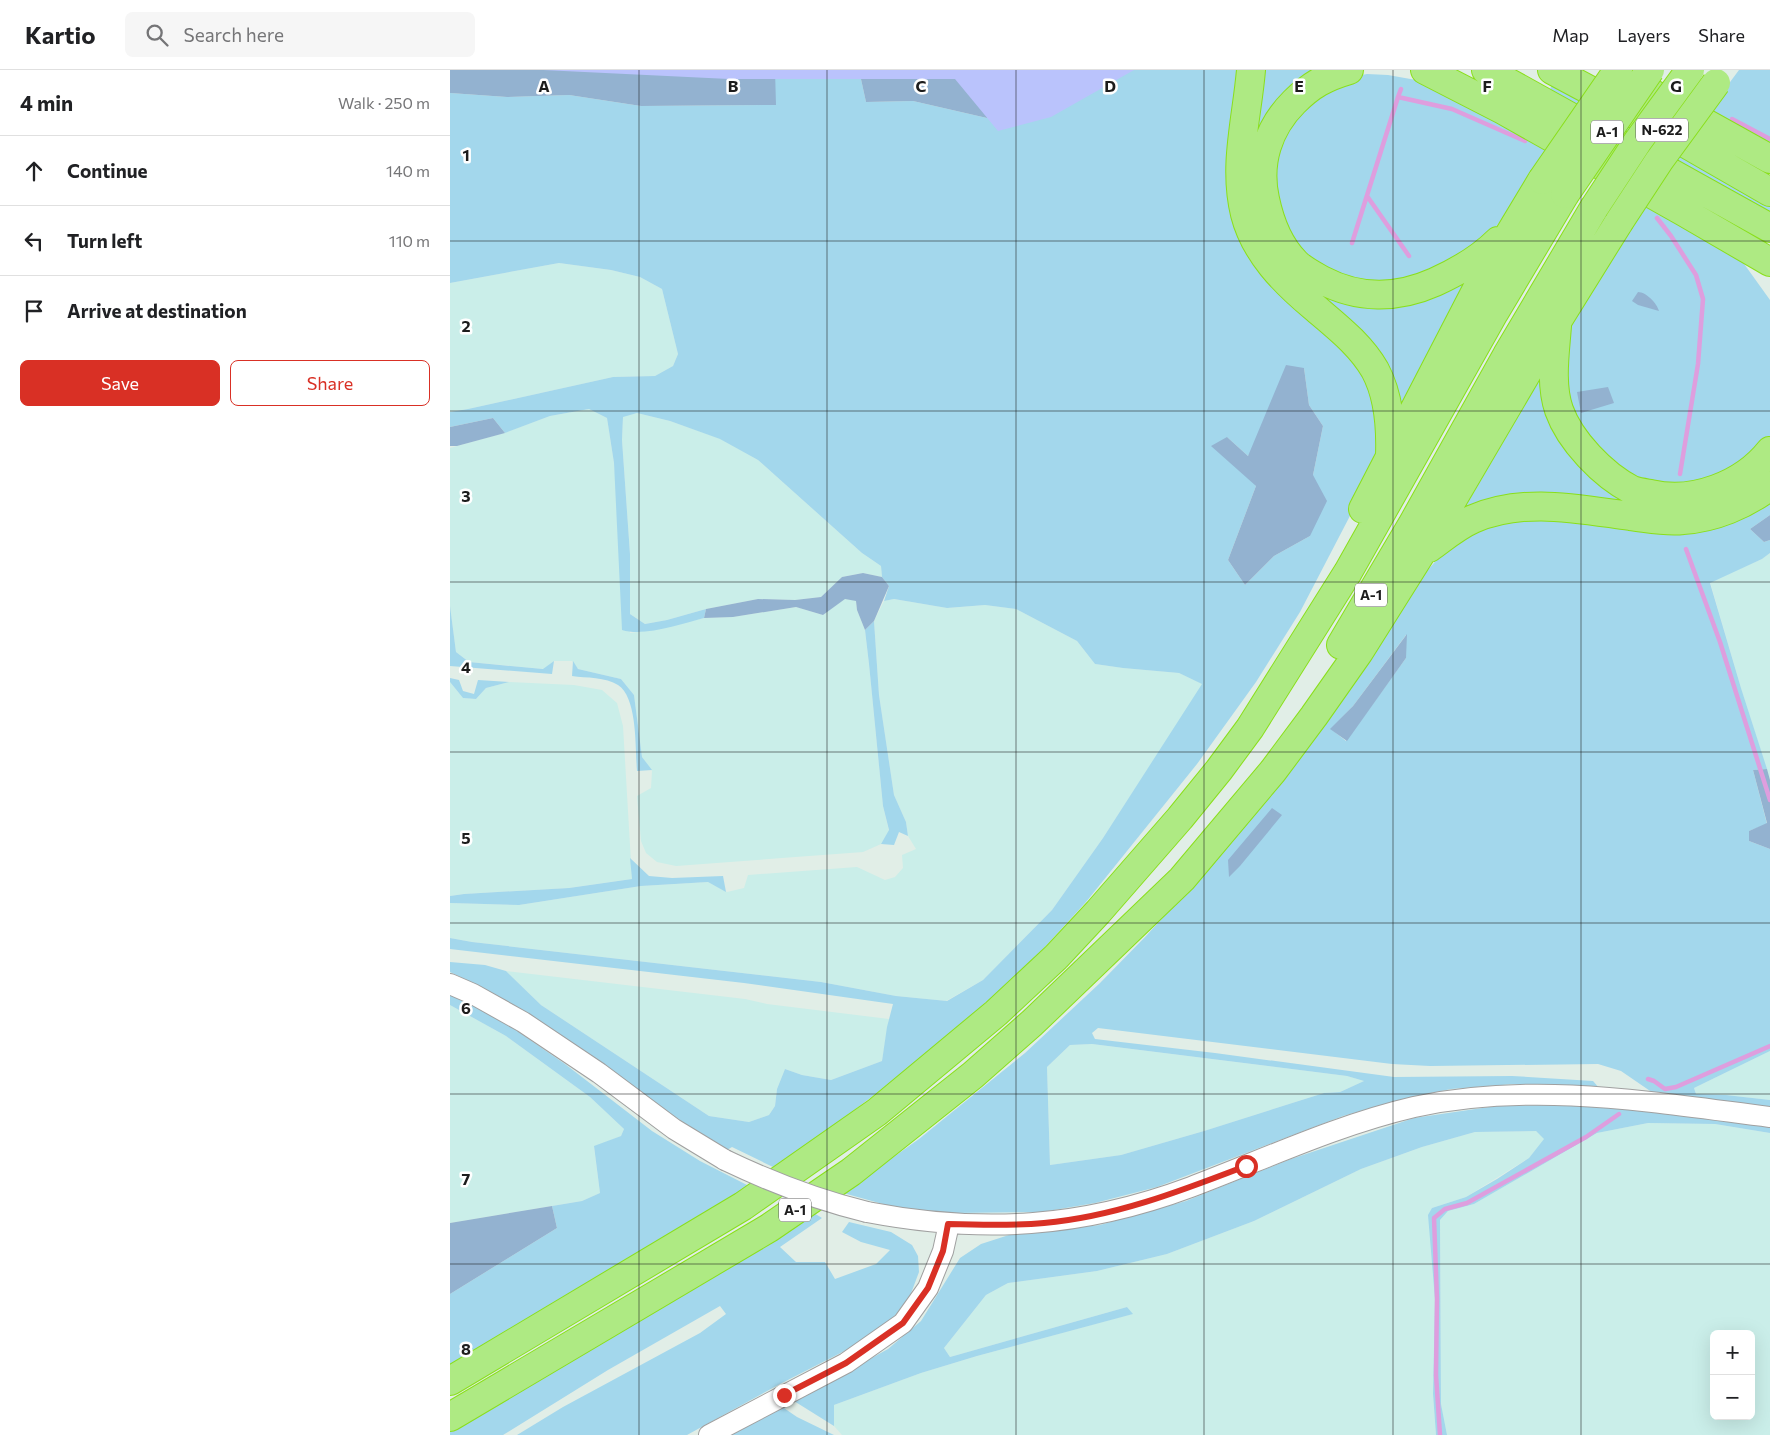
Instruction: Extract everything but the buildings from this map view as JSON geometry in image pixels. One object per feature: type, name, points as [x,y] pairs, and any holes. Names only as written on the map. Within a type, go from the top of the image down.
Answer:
[{"type":"highway","points":[[1251,70],[1240,157],[1240,187],[1245,214],[1251,231],[1259,248],[1275,269],[1292,288],[1339,327],[1359,347],[1375,370],[1384,392],[1391,431],[1390,457]]},
{"type":"highway","points":[[1349,70],[1333,74],[1310,87],[1275,126],[1266,146],[1261,169],[1263,193],[1269,218],[1279,240],[1296,263],[1314,276],[1335,287],[1364,294],[1384,295],[1405,292],[1450,275],[1493,246],[1515,224]]},
{"type":"highway","points":[[1424,70],[1511,115],[1759,256],[1770,280]]},
{"type":"highway","name":"N-622","points":[[1486,70],[1770,228]]},
{"type":"highway","name":"N-622","points":[[1552,70],[1638,116],[1770,192]]},
{"type":"highway","points":[[1610,70],[1770,159]]},
{"type":"highway","points":[[1250,728],[1477,289],[1542,180],[1618,70]]},
{"type":"highway","name":"A-1","points":[[450,1381],[743,1206],[877,1112],[996,1013],[1056,957],[1136,871],[1219,770],[1250,728],[1348,572],[1499,305],[1565,194],[1650,70]]},
{"type":"highway","name":"A-1","points":[[450,1417],[769,1228],[851,1172],[973,1075],[1032,1023],[1104,953],[1213,828],[1306,701],[1352,627],[1507,355],[1594,208],[1638,141],[1690,70]]},
{"type":"highway","points":[[1104,953],[1182,879],[1273,771],[1314,716],[1359,652],[1420,556],[1558,320],[1619,222],[1659,161],[1721,77]]},
{"type":"highway","points":[[1558,320],[1554,355],[1558,408],[1569,432],[1585,453],[1609,474],[1633,490],[1659,496],[1690,495],[1721,487],[1740,478],[1770,451]]},
{"type":"highway","points":[[1420,556],[1451,531],[1473,519],[1500,510],[1551,506],[1662,520],[1682,520],[1706,517],[1729,509],[1749,500],[1770,486]]},
{"type":"street","points":[[450,984],[473,994],[523,1022],[600,1073],[674,1128],[725,1160],[825,1201],[907,1220],[948,1224],[1000,1225],[1045,1223],[1092,1216],[1141,1204],[1190,1187],[1363,1121],[1463,1098],[1514,1094],[1600,1096],[1770,1117]]},
{"type":"street","points":[[709,1435],[846,1363],[903,1323],[928,1288],[943,1251],[948,1224]]},
{"type":"shaded area","points":[[450,70],[775,70],[776,105],[641,106],[569,95],[507,97],[450,93]]},
{"type":"shaded area","points":[[543,70],[1134,70],[1051,117],[998,131],[955,79],[729,79]]},
{"type":"shaded area","points":[[775,70],[859,70],[866,102],[913,101],[987,118],[1014,70],[1239,70],[1229,180],[1356,360],[1371,387],[1380,420],[1375,456],[1365,487],[1300,612],[1256,682],[1197,764],[1086,902],[1033,960],[932,1051],[828,1130],[773,1167],[732,1147],[727,1150],[706,1137],[551,1030],[495,995],[450,972],[450,962],[485,965],[506,971],[541,1005],[709,1116],[749,1122],[769,1115],[775,1106],[777,1089],[785,1069],[802,1075],[831,1080],[882,1061],[887,1027],[893,1004],[744,983],[450,949],[450,938],[821,982],[896,996],[947,1001],[983,980],[1052,910],[1103,838],[1202,684],[1179,673],[1095,664],[1077,641],[1016,609],[985,605],[947,608],[894,599],[884,601],[889,586],[882,577],[881,566],[862,553],[758,460],[720,439],[670,421],[637,413],[623,417],[622,440],[630,554],[630,614],[645,624],[706,609],[704,618],[674,626],[641,632],[622,630],[614,463],[607,418],[589,409],[550,416],[505,433],[493,418],[450,427],[450,412],[613,377],[655,376],[673,366],[678,354],[662,289],[640,277],[611,270],[559,263],[450,283],[450,93],[507,97],[569,95],[641,106],[775,105]],"holes":[[[1304,368],[1309,405],[1323,426],[1313,475],[1310,536],[1274,556],[1245,585],[1228,560],[1256,486],[1227,437],[1248,456]]]},
{"type":"shaded area","points":[[859,70],[1014,70],[987,118],[913,101],[866,102]]},
{"type":"shaded area","points":[[1259,70],[1321,70],[1254,187],[1320,290],[1478,270],[1398,418],[1285,272],[1246,171]]},
{"type":"shaded area","points":[[1739,70],[1770,70],[1770,148],[1707,113]]},
{"type":"shaded area","points":[[1367,74],[1388,75],[1416,80],[1441,90],[1551,147],[1521,194],[1492,232],[1457,260],[1397,283],[1363,284],[1307,261],[1277,214],[1272,167],[1294,109],[1342,79]]},
{"type":"shaded area","points":[[1552,83],[1770,203],[1770,217],[1550,90]]},
{"type":"shaded area","points":[[1644,200],[1742,261],[1770,300],[1770,440],[1719,480],[1656,486],[1622,472],[1585,436],[1564,389],[1570,328],[1583,301]]},
{"type":"shaded area","points":[[559,263],[611,270],[640,277],[662,289],[678,354],[673,366],[655,376],[613,377],[450,412],[450,283]]},
{"type":"shaded area","points":[[1638,292],[1651,298],[1659,311],[1638,305],[1632,301]]},
{"type":"shaded area","points":[[1286,365],[1304,368],[1309,405],[1323,426],[1313,475],[1327,501],[1310,536],[1274,556],[1245,585],[1228,560],[1256,486],[1211,446],[1227,437],[1248,456]]},
{"type":"shaded area","points":[[1544,372],[1549,409],[1656,503],[1770,467],[1770,476],[1740,498],[1460,516]]},
{"type":"shaded area","points":[[1608,387],[1614,403],[1581,413],[1577,392]]},
{"type":"shaded area","points":[[589,409],[607,418],[614,463],[630,633],[704,618],[733,617],[796,607],[823,615],[845,598],[856,601],[857,610],[865,630],[883,806],[889,831],[881,844],[863,852],[676,866],[657,862],[646,853],[641,841],[637,796],[651,788],[652,771],[642,757],[634,695],[621,679],[578,669],[572,661],[554,661],[544,669],[469,662],[456,652],[450,606],[450,448],[504,433],[550,416]]},
{"type":"shaded area","points":[[637,413],[670,421],[721,439],[758,460],[862,553],[881,566],[882,577],[863,573],[842,577],[821,597],[795,600],[758,599],[645,624],[630,614],[630,554],[622,440],[623,416]]},
{"type":"shaded area","points":[[493,418],[505,433],[457,446],[450,446],[450,427]]},
{"type":"shaded area","points":[[1770,500],[1770,515],[1750,529],[1764,542],[1770,540],[1770,553],[1762,559],[1710,583],[1767,769],[1753,770],[1767,824],[1749,831],[1749,841],[1770,849],[1770,1051],[1694,1088],[1696,1094],[1770,1100],[1770,1109],[1656,1095],[1621,1071],[1598,1064],[1430,1066],[1392,1064],[1098,1028],[1092,1033],[1095,1039],[1394,1077],[1512,1076],[1593,1081],[1600,1089],[1514,1084],[1451,1089],[1403,1099],[1343,1116],[1157,1187],[1095,1203],[1042,1212],[951,1213],[901,1209],[843,1193],[919,1139],[1025,1053],[1100,983],[1147,935],[1223,851],[1293,762],[1420,579],[1440,556],[1465,535],[1523,516]],"holes":[[[1406,635],[1406,658],[1346,741],[1331,729],[1353,706]],[[1092,1044],[1347,1076],[1364,1081],[1340,1092],[1324,1093],[1121,1155],[1050,1165],[1047,1067],[1070,1045]]]},
{"type":"shaded area","points":[[1770,515],[1770,540],[1764,542],[1750,529]]},
{"type":"shaded area","points":[[1770,553],[1770,780],[1710,582],[1762,559]]},
{"type":"shaded area","points":[[863,573],[882,577],[889,586],[874,621],[865,630],[857,610],[856,601],[845,599],[823,615],[796,607],[733,617],[704,618],[706,609],[758,599],[795,600],[821,597],[842,577]]},
{"type":"shaded area","points":[[894,599],[947,608],[985,605],[1016,609],[1077,641],[1095,664],[1179,673],[1203,684],[1103,838],[1052,910],[983,980],[946,1001],[896,996],[821,982],[450,938],[450,903],[519,905],[641,886],[708,882],[727,892],[744,888],[748,875],[857,867],[885,880],[895,877],[903,868],[902,855],[916,849],[908,836],[906,822],[894,795],[879,695],[874,621],[884,601]]},
{"type":"shaded area","points":[[450,606],[456,652],[469,662],[543,669],[554,661],[552,674],[450,666]]},
{"type":"shaded area","points":[[874,621],[879,695],[894,795],[906,822],[908,836],[899,832],[894,845],[881,844],[889,830],[883,806],[865,630]]},
{"type":"shaded area","points":[[1407,634],[1406,658],[1347,741],[1330,729],[1353,706]]},
{"type":"shaded area","points":[[573,661],[578,669],[621,679],[634,695],[642,757],[652,770],[637,771],[632,712],[624,692],[618,685],[608,680],[572,676]]},
{"type":"shaded area","points":[[450,678],[459,680],[463,691],[474,694],[478,680],[509,682],[486,688],[476,699],[463,698],[450,682]]},
{"type":"shaded area","points":[[450,682],[463,698],[476,699],[486,688],[509,682],[574,685],[602,690],[617,703],[623,726],[632,879],[569,888],[450,896]]},
{"type":"shaded area","points":[[1767,769],[1770,780],[1770,849],[1749,841],[1749,831],[1767,823],[1753,770]]},
{"type":"shaded area","points":[[1272,808],[1282,815],[1229,877],[1228,860]]},
{"type":"shaded area","points":[[630,858],[649,876],[672,878],[723,876],[726,892],[708,882],[641,886],[519,905],[450,903],[450,896],[464,894],[569,888],[632,879]]},
{"type":"shaded area","points":[[506,971],[745,999],[767,1004],[889,1019],[882,1061],[831,1080],[802,1075],[785,1069],[777,1089],[775,1106],[769,1115],[749,1122],[709,1116],[541,1005]]},
{"type":"shaded area","points":[[450,992],[501,1020],[565,1064],[652,1131],[700,1161],[749,1186],[450,1367],[450,1294],[557,1228],[552,1206],[582,1201],[600,1193],[594,1146],[621,1136],[624,1129],[590,1097],[506,1036],[450,1005]]},
{"type":"shaded area","points":[[450,1005],[506,1036],[590,1097],[624,1129],[621,1136],[594,1147],[600,1193],[582,1201],[450,1223]]},
{"type":"shaded area","points":[[1092,1044],[1347,1076],[1364,1081],[1340,1092],[1324,1093],[1121,1155],[1050,1165],[1047,1067],[1070,1045]]},
{"type":"shaded area","points":[[1770,1051],[1770,1100],[1696,1094],[1694,1088]]},
{"type":"shaded area","points":[[1496,1106],[1615,1107],[1770,1126],[1770,1133],[1715,1124],[1648,1123],[1597,1133],[1474,1204],[1448,1211],[1440,1220],[1441,1404],[1447,1435],[1436,1435],[1433,1394],[1435,1299],[1428,1215],[1432,1208],[1466,1197],[1529,1158],[1544,1139],[1536,1131],[1475,1132],[1422,1147],[1361,1169],[1254,1221],[1167,1254],[1097,1271],[1008,1283],[986,1295],[944,1348],[950,1357],[1127,1307],[1133,1314],[921,1373],[834,1405],[834,1426],[794,1401],[888,1349],[921,1321],[960,1258],[981,1244],[1009,1235],[1100,1225],[1186,1201],[1291,1159],[1414,1118]]},
{"type":"shaded area","points":[[1648,1123],[1715,1124],[1770,1133],[1770,1435],[1447,1435],[1441,1404],[1440,1220],[1448,1211],[1474,1204],[1597,1133]]},
{"type":"shaded area","points":[[1536,1131],[1545,1139],[1529,1158],[1466,1197],[1432,1208],[1435,1299],[1433,1394],[1436,1435],[842,1435],[834,1426],[834,1405],[921,1373],[1132,1314],[1127,1307],[950,1357],[944,1348],[986,1295],[1008,1283],[1097,1271],[1167,1254],[1254,1221],[1361,1169],[1422,1147],[1475,1132]]},
{"type":"shaded area","points":[[552,1206],[557,1228],[450,1294],[450,1223]]},
{"type":"shaded area","points":[[814,1213],[822,1218],[780,1247],[796,1262],[825,1262],[835,1279],[876,1264],[890,1250],[861,1242],[842,1232],[849,1222],[891,1232],[912,1245],[918,1256],[919,1272],[910,1296],[893,1318],[864,1341],[687,1435],[517,1435],[563,1407],[700,1333],[726,1314],[720,1306],[608,1370],[503,1435],[450,1435],[450,1432],[478,1415],[701,1285]]},
{"type":"shaded area","points":[[781,1406],[797,1417],[834,1435],[726,1435]]},
{"type":"waterway","points":[[1401,89],[1398,97],[1452,109],[1525,141]]},
{"type":"waterway","points":[[1352,243],[1398,97]]},
{"type":"waterway","points":[[1732,119],[1770,139]]},
{"type":"waterway","points":[[1367,196],[1409,256]]},
{"type":"waterway","points":[[1657,218],[1696,275],[1703,299],[1698,364],[1680,474]]},
{"type":"waterway","points":[[1686,549],[1720,642],[1770,800]]},
{"type":"waterway","points":[[1648,1079],[1665,1089],[1676,1087],[1770,1046]]},
{"type":"waterway","points":[[1440,1435],[1436,1375],[1437,1299],[1434,1218],[1445,1209],[1467,1203],[1586,1137],[1619,1114]]},
{"type":"route","points":[[784,1395],[846,1363],[903,1323],[928,1288],[943,1251],[948,1224],[1000,1225],[1045,1223],[1092,1216],[1141,1204],[1246,1166]]}]
